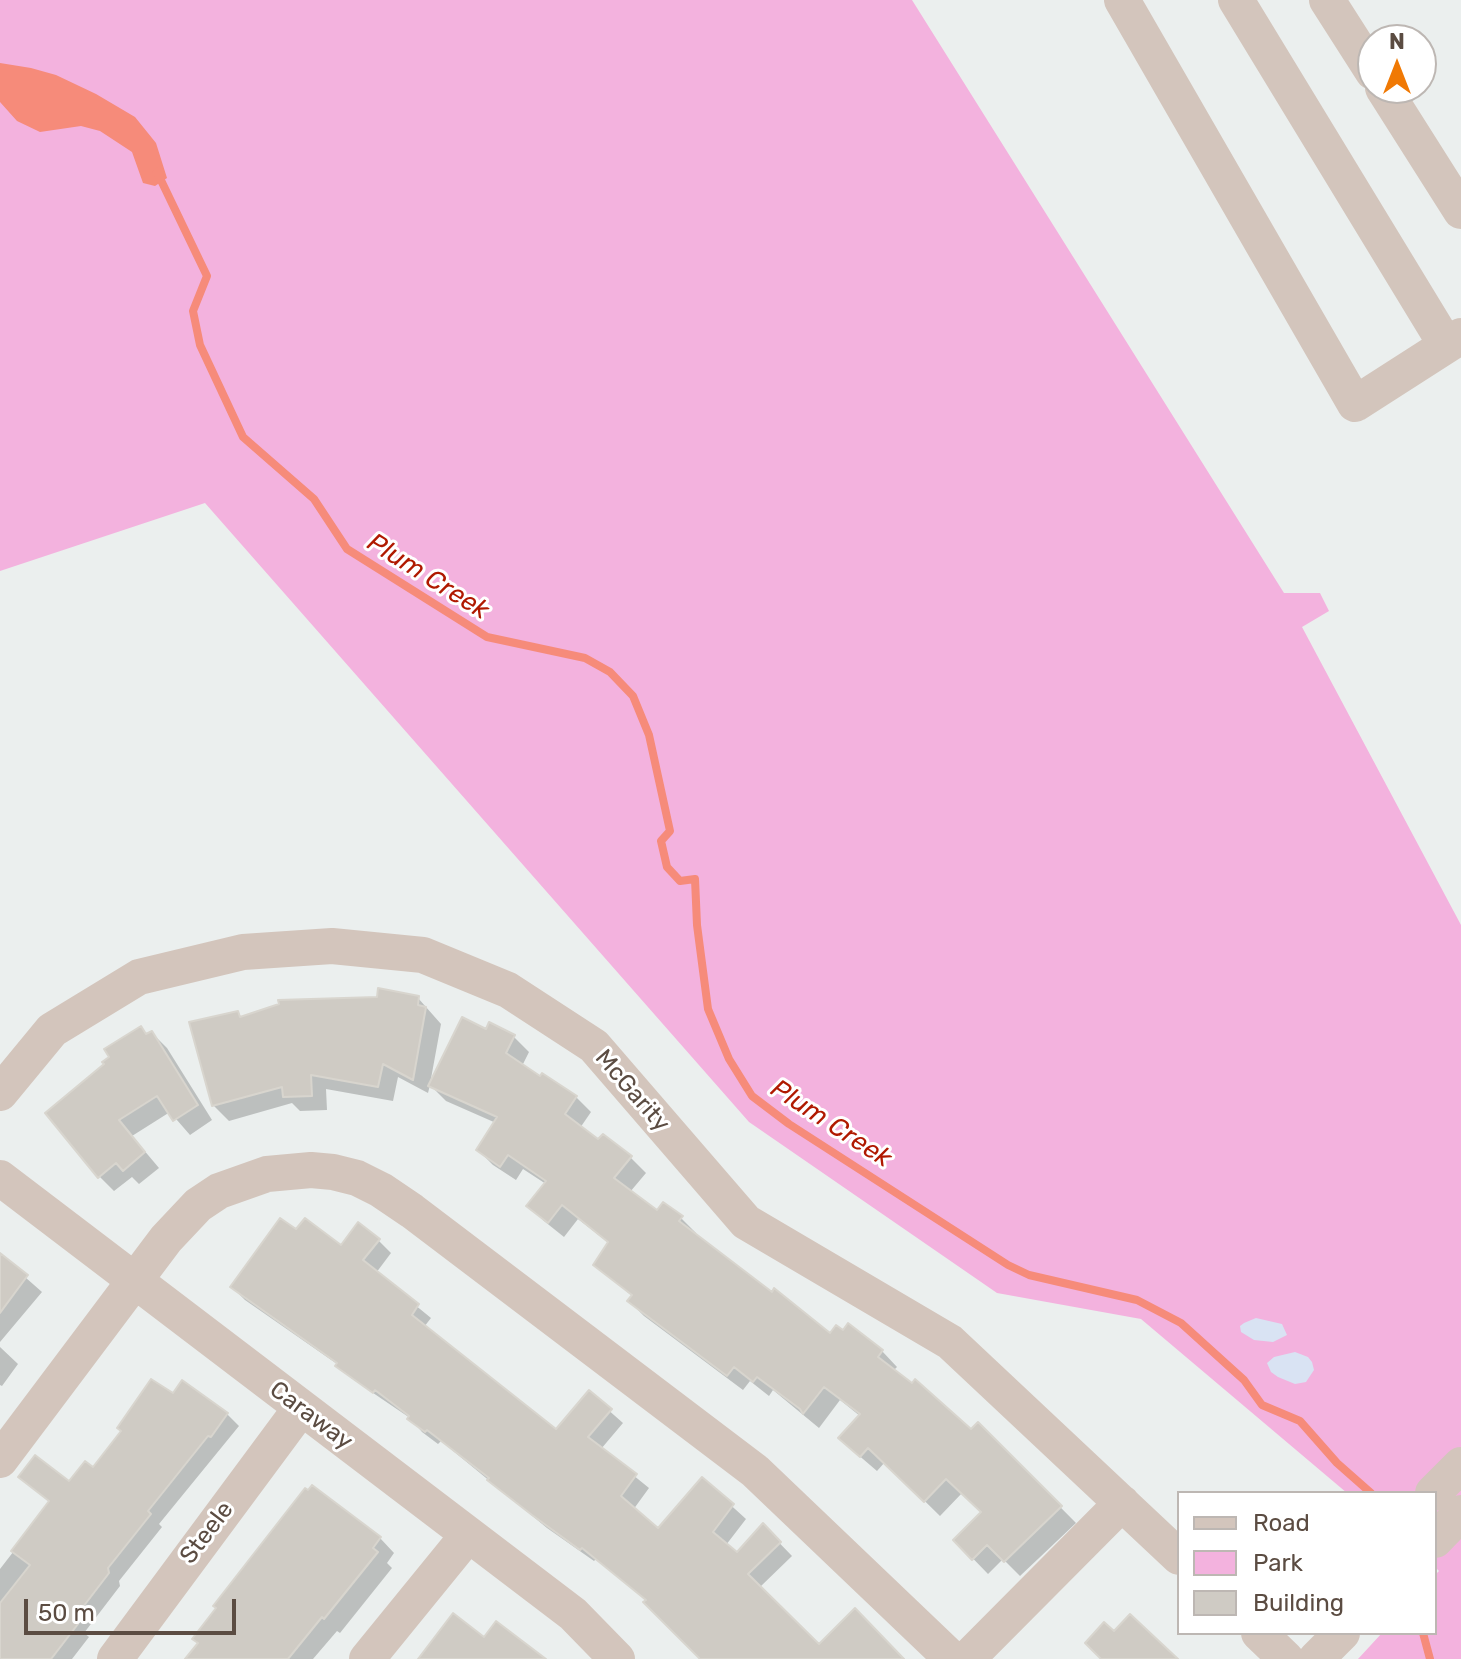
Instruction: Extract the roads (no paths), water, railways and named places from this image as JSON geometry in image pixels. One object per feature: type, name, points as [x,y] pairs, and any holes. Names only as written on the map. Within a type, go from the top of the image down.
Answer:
[{"type":"street","points":[[1122,0],[1355,404],[1454,341],[1236,0]]},
{"type":"street","points":[[1327,0],[1357,47]]},
{"type":"street","points":[[1393,104],[1461,211]]},
{"type":"street","name":"McGarity","points":[[0,1093],[52,1030],[139,977],[243,952],[332,946],[423,955],[508,990],[594,1046],[746,1222],[950,1342],[1177,1555]]},
{"type":"street","points":[[0,1460],[166,1239],[198,1205],[219,1191],[267,1174],[333,1172],[357,1178],[412,1211],[755,1471],[952,1659]]},
{"type":"street","name":"Caraway","points":[[0,1178],[573,1614],[617,1659]]},
{"type":"street","name":"Steele","points":[[115,1659],[301,1408]]},
{"type":"street","points":[[1435,1491],[1461,1465]]},
{"type":"street","points":[[967,1659],[1122,1503]]},
{"type":"street","points":[[1437,1538],[1461,1513]]},
{"type":"street","points":[[367,1659],[468,1535]]},
{"type":"street","points":[[1316,1659],[1340,1635]]},
{"type":"waterway","name":"Plum Creek","points":[[157,172],[207,276],[193,311],[200,345],[243,437],[314,499],[347,549],[487,637],[585,658],[610,672],[633,696],[649,735],[670,831],[661,841],[667,867],[680,881],[695,879],[697,925],[708,1009],[729,1059],[752,1096],[789,1124],[1008,1265],[1029,1275],[1137,1300],[1181,1323],[1244,1380],[1262,1405],[1300,1421],[1337,1463],[1369,1491]]},
{"type":"waterway","name":"Plum Creek","points":[[1424,1635],[1430,1659]]}]
